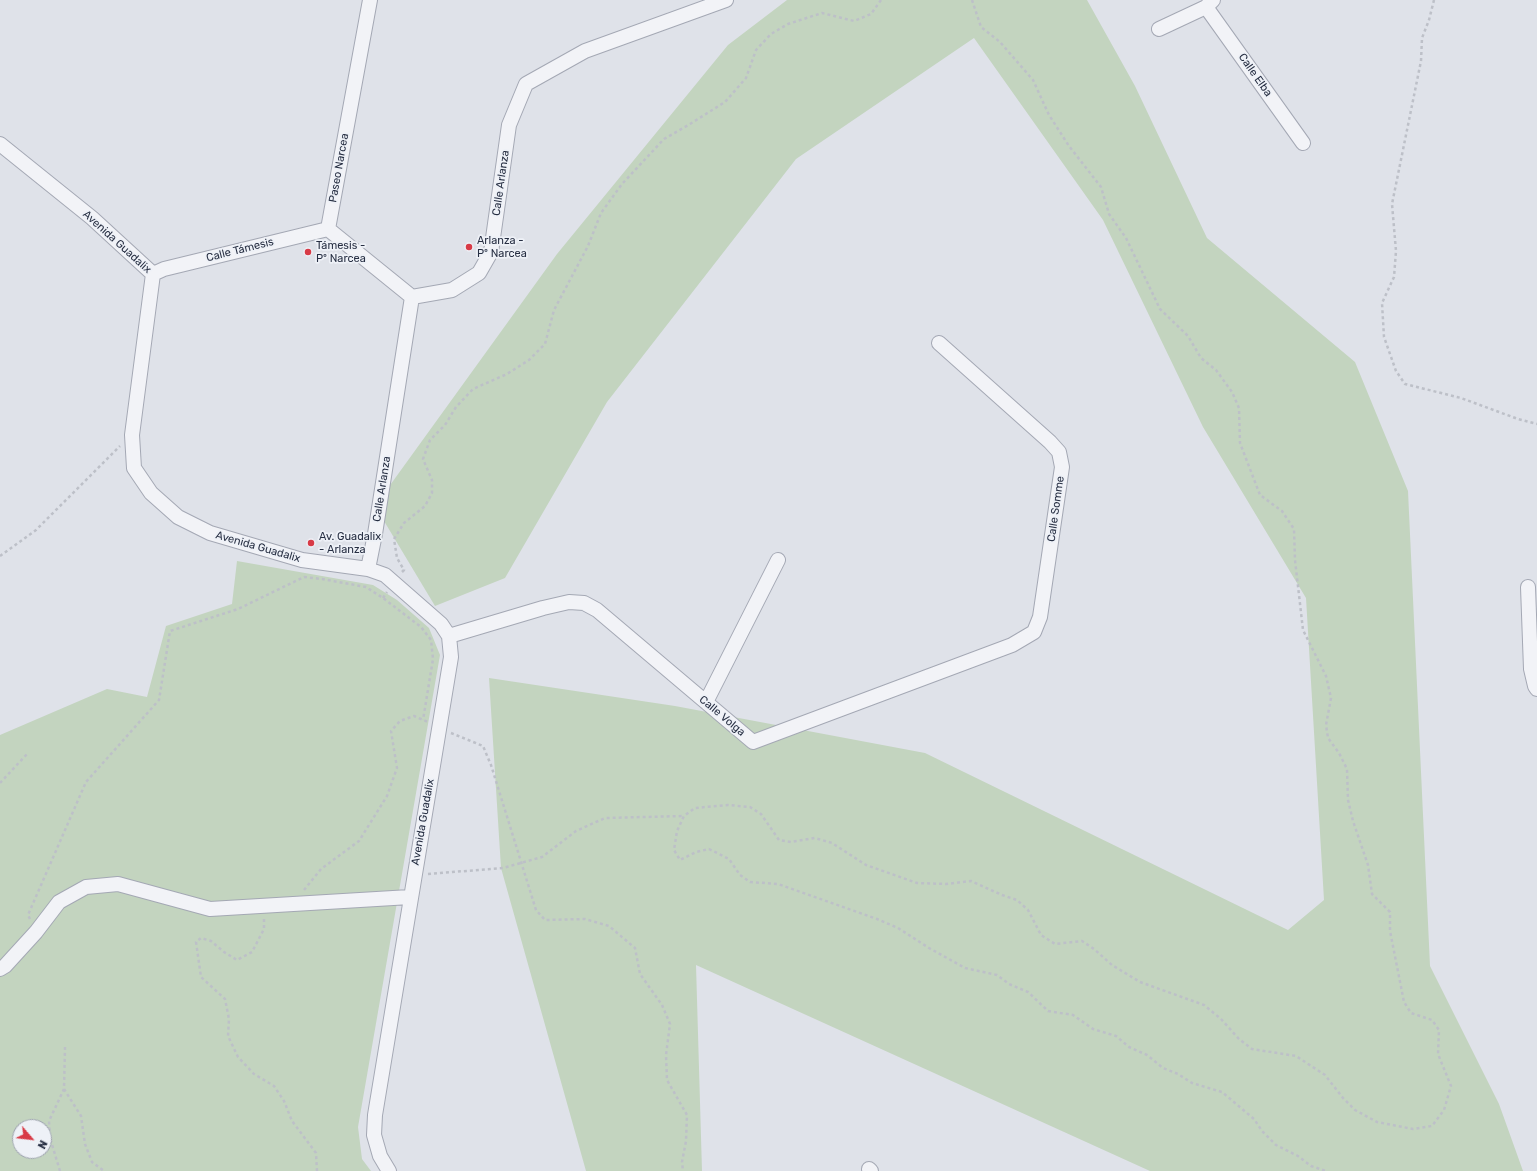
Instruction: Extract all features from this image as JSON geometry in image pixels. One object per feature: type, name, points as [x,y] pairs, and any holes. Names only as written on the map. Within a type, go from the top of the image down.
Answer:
[{"type":"street","name":"Paseo Narcea","points":[[328,229],[370,0]]},
{"type":"street","name":"Calle Arlanza","points":[[368,569],[377,526],[412,297],[452,290],[479,273],[491,252],[509,125],[526,84],[585,51],[726,0]]},
{"type":"street","name":"Calle Elba","points":[[1159,28],[1210,3],[1304,143]]},
{"type":"street","name":"Avenida Guadalix","points":[[0,144],[92,218],[153,274],[132,435],[134,468],[151,493],[178,517],[210,533],[302,560],[368,569],[385,575],[442,624],[449,636],[451,657],[375,1115],[374,1135],[380,1156],[389,1171]]},
{"type":"street","name":"Calle Támesis","points":[[153,274],[164,269],[328,229]]},
{"type":"street","points":[[328,229],[412,297]]},
{"type":"street","name":"Calle Somme","points":[[939,343],[1050,442],[1059,452],[1062,467],[1061,475],[1040,617],[1034,632]]},
{"type":"street","points":[[706,702],[778,560]]},
{"type":"street","points":[[1528,587],[1531,669],[1537,689]]},
{"type":"street","name":"Calle Volga","points":[[449,636],[542,608],[569,602],[584,603],[597,610],[753,742],[1012,645],[1034,632]]},
{"type":"street","points":[[0,969],[5,966],[36,932],[59,902],[86,887],[118,884],[210,909],[410,897]]},
{"type":"path","points":[[383,598],[404,570],[397,558],[394,539],[404,523],[425,506],[432,493],[432,480],[423,459],[430,440],[444,425],[456,407],[473,389],[508,374],[529,360],[545,344],[554,310],[588,246],[601,213],[622,184],[664,139],[725,102],[746,78],[756,50],[771,34],[788,24],[822,13],[854,21],[871,14],[880,0]]},
{"type":"path","points":[[972,0],[981,27],[1000,42],[1033,80],[1049,115],[1068,146],[1101,187],[1109,214],[1126,238],[1160,309],[1188,336],[1201,358],[1216,370],[1232,392],[1239,408],[1240,443],[1260,495],[1282,511],[1294,529],[1295,560],[1303,630],[1326,676],[1331,698],[1326,725],[1328,738],[1339,753],[1347,769],[1348,800],[1353,821],[1368,865],[1372,894],[1390,912],[1390,931],[1404,1002],[1411,1013],[1432,1020],[1439,1030],[1438,1054],[1451,1086],[1444,1110],[1432,1126],[1413,1129],[1376,1122],[1355,1110],[1325,1075],[1296,1056],[1252,1049],[1238,1039],[1221,1019],[1204,1005],[1140,982],[1112,966],[1094,949],[1082,941],[1055,944],[1041,935],[1028,910],[1017,900],[971,881],[946,884],[917,883],[866,865],[832,843],[815,838],[791,842],[779,840],[761,814],[750,807],[728,805],[695,808],[684,816],[677,831],[674,850],[680,860],[696,852],[709,849],[728,859],[740,875],[750,882],[778,884],[877,919],[898,928],[929,948],[965,968],[997,976],[1009,984],[1028,992],[1048,1011],[1073,1015],[1093,1029],[1116,1036],[1129,1047],[1147,1055],[1163,1068],[1178,1074],[1192,1083],[1222,1092],[1254,1119],[1262,1131],[1276,1145],[1298,1156],[1311,1166],[1326,1171]]},
{"type":"path","points":[[1434,0],[1429,20],[1422,38],[1421,61],[1392,204],[1396,251],[1395,271],[1394,277],[1382,303],[1384,337],[1396,371],[1405,384],[1461,398],[1518,419],[1537,424]]},
{"type":"path","points":[[0,556],[36,530],[132,435]]},
{"type":"path","points":[[36,932],[28,915],[86,782],[159,700],[170,631],[238,609],[304,577],[366,587],[421,627],[431,640],[433,659],[423,720]]},
{"type":"path","points":[[292,904],[321,869],[359,841],[387,796],[397,768],[391,731],[400,721],[414,716],[483,746],[491,765],[536,910],[545,920],[585,919],[608,926],[635,948],[640,974],[662,1005],[670,1024],[666,1055],[667,1080],[687,1115],[686,1141],[682,1162],[683,1171]]},
{"type":"path","points":[[0,783],[28,753]]},
{"type":"path","points":[[414,875],[503,868],[542,857],[576,830],[605,818],[684,816]]},
{"type":"path","points":[[266,906],[264,929],[252,952],[237,960],[224,952],[211,941],[201,938],[196,942],[201,977],[225,999],[228,1019],[228,1036],[238,1057],[254,1074],[274,1086],[278,1091],[284,1100],[292,1121],[316,1153],[317,1171]]},
{"type":"path","points":[[60,1171],[50,1138],[49,1121],[64,1089],[65,1047]]},
{"type":"path","points":[[64,1089],[80,1116],[85,1144],[92,1162],[104,1171]]},
{"type":"green space","points":[[787,0],[1087,0],[1135,86],[1207,238],[1355,362],[1408,491],[1430,966],[1499,1104],[1523,1171],[1150,1171],[696,965],[702,1171],[586,1171],[501,868],[489,678],[675,706],[925,753],[1288,930],[1324,900],[1306,598],[1203,427],[1103,220],[974,38],[796,159],[607,402],[505,578],[435,606],[375,506],[557,254],[728,45]]},
{"type":"green space","points":[[237,561],[373,585],[397,600],[429,628],[440,655],[358,1127],[362,1159],[371,1171],[0,1171],[0,735],[107,689],[147,697],[166,626],[232,604]]},
{"type":"place","name":"Arlanza - Pº Narcea","points":[[469,247]]},
{"type":"place","name":"Támesis - Pº Narcea","points":[[308,252]]},
{"type":"place","name":"Av. Guadalix - Arlanza","points":[[311,543]]}]
